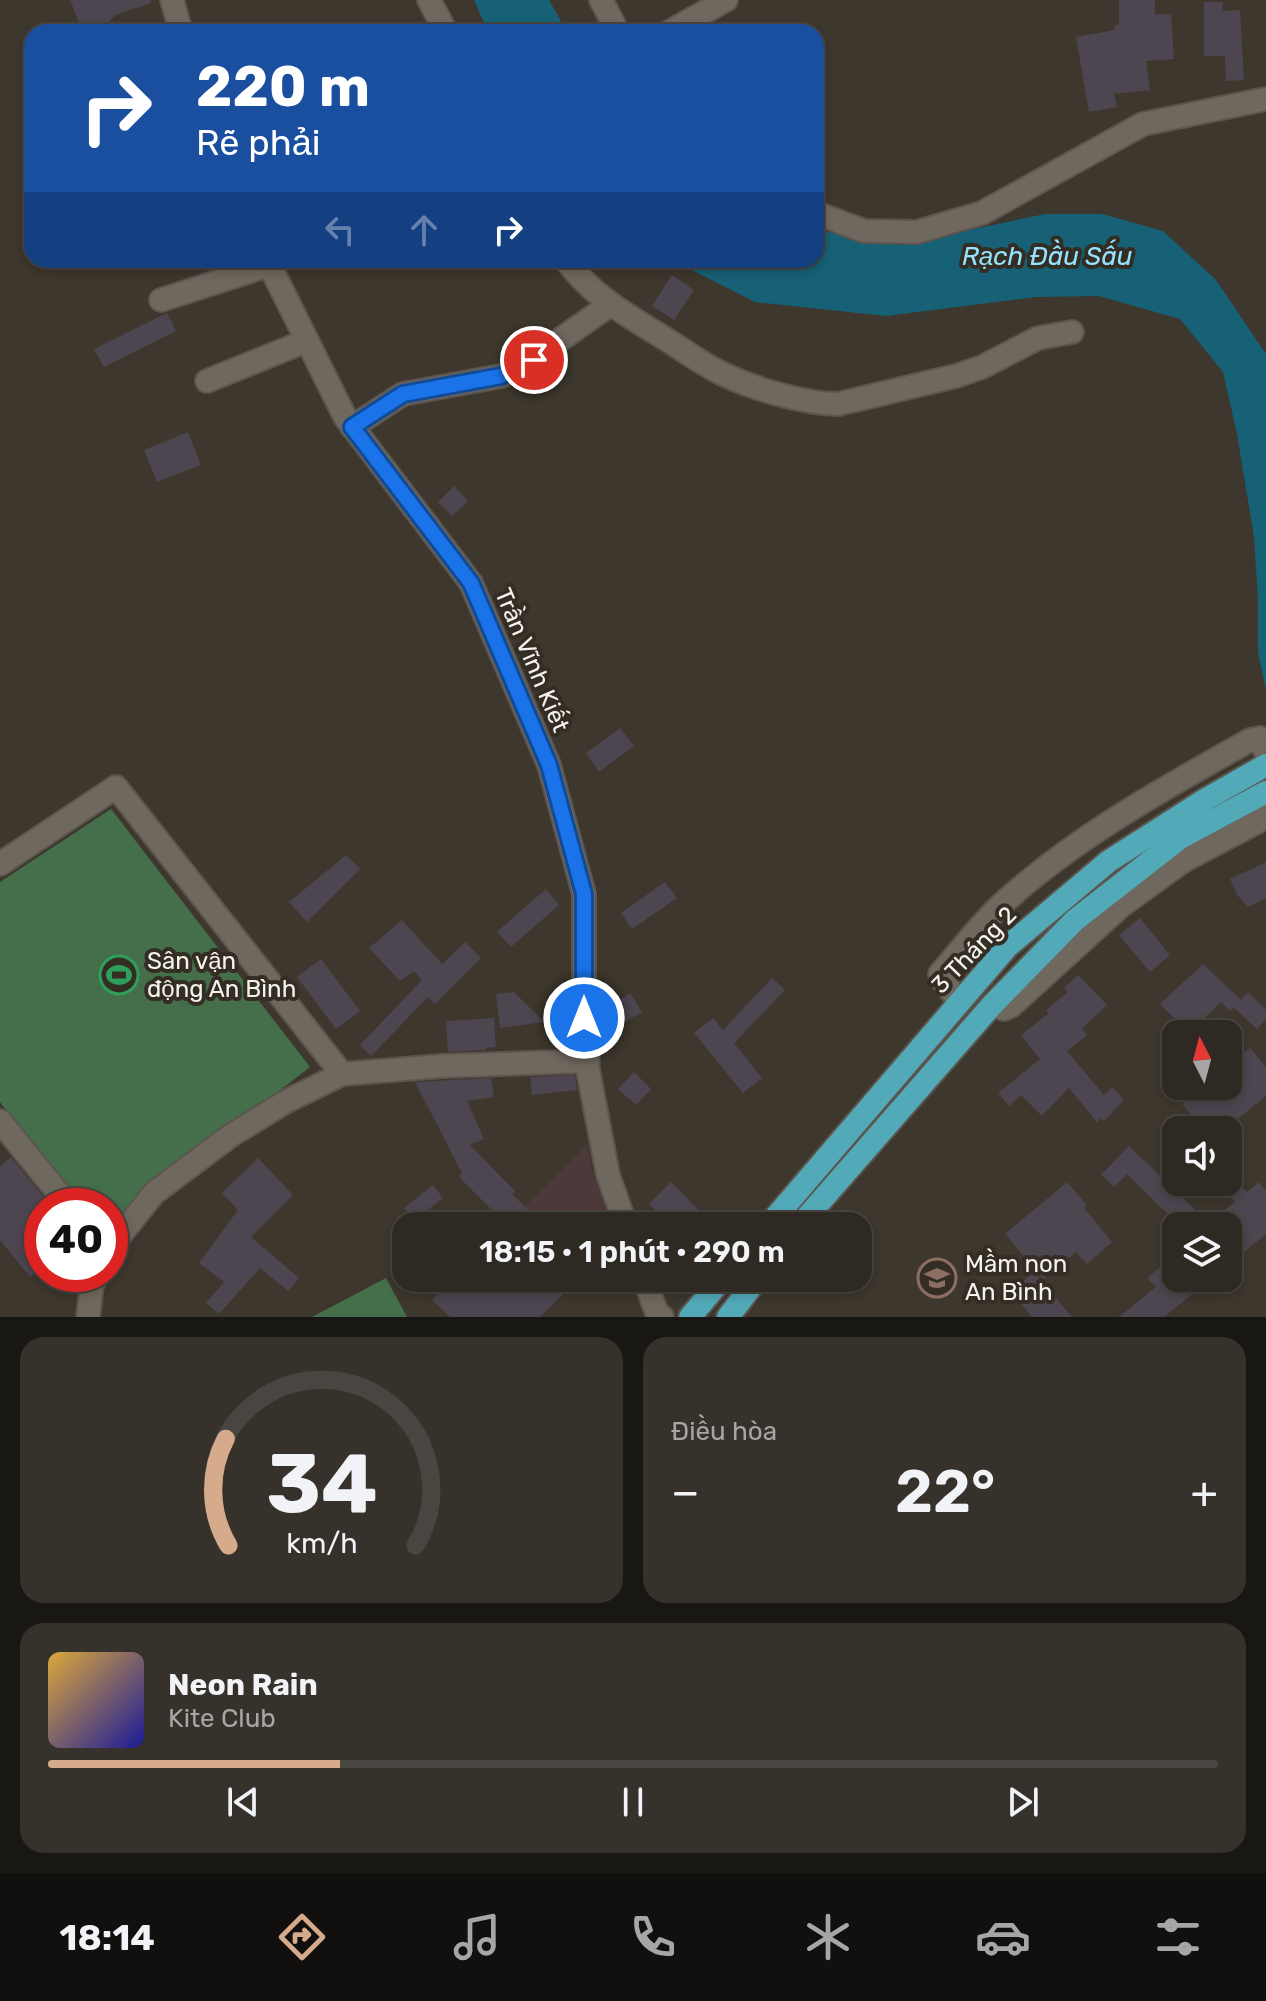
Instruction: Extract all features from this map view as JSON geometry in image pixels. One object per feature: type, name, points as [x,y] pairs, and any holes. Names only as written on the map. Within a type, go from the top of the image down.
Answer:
[{"type":"highway","name":"3 Tháng 2","points":[[780,1212],[1007,947],[1109,861],[1266,765]]},
{"type":"highway","points":[[811,1212],[992,1005],[1075,920],[1180,838],[1266,792]]},
{"type":"highway","points":[[690,1317],[711,1292]]},
{"type":"highway","points":[[728,1317],[747,1292]]},
{"type":"street","points":[[172,0],[179,24]]},
{"type":"street","points":[[429,0],[442,24]]},
{"type":"street","points":[[601,0],[614,24]]},
{"type":"street","points":[[683,24],[726,0]]},
{"type":"street","points":[[824,216],[864,231],[917,232],[982,213],[1143,124],[1266,99]]},
{"type":"street","points":[[161,300],[251,268]]},
{"type":"street","name":"Trần Vĩnh Kiết","points":[[271,268],[345,417],[471,583],[549,765],[584,894],[584,1049],[608,1175],[621,1212]]},
{"type":"street","points":[[573,268],[589,288],[611,304],[722,374],[742,383],[822,404],[838,404],[956,376],[982,367],[1038,338],[1072,332]]},
{"type":"street","points":[[352,427],[403,394],[501,376],[517,370],[611,304]]},
{"type":"street","points":[[207,381],[306,341]]},
{"type":"street","points":[[959,1001],[940,974],[999,907],[1063,853],[1150,796],[1250,740],[1263,746]]},
{"type":"street","points":[[0,864],[116,787],[342,1074]]},
{"type":"street","points":[[992,1005],[1004,1009],[1011,1006],[1121,906],[1183,861],[1257,822],[1266,813]]},
{"type":"street","points":[[128,1226],[154,1193],[253,1122],[342,1074],[442,1066],[588,1061]]},
{"type":"street","points":[[0,1121],[54,1188]]},
{"type":"street","points":[[88,1317],[91,1292]]},
{"type":"street","points":[[649,1292],[657,1313],[662,1317]]},
{"type":"shaded area","points":[[587,1145],[594,1178],[608,1212],[520,1212]]},
{"type":"green space","name":"Sân vận động An Bình","points":[[111,809],[310,1067],[128,1208],[128,1188],[66,1188],[0,1102],[0,882]]},
{"type":"green space","points":[[386,1278],[407,1317],[312,1317]]},
{"type":"water","points":[[474,0],[549,0],[562,24],[484,24]]},
{"type":"water","name":"Rạch Đầu Sấu","points":[[1045,214],[1102,214],[1163,231],[1216,280],[1266,354],[1266,690],[1258,653],[1254,537],[1223,372],[1180,319],[1099,296],[1036,297],[886,316],[755,302],[688,268],[824,268],[824,231],[898,245]]},
{"type":"building","points":[[70,0],[150,0],[151,3],[115,15],[107,24],[80,24]]},
{"type":"building","points":[[1119,0],[1155,0],[1155,14],[1171,14],[1174,59],[1146,61],[1150,90],[1114,94],[1117,107],[1089,112],[1076,37],[1115,30],[1114,25],[1119,25]]},
{"type":"building","points":[[1204,2],[1223,2],[1222,11],[1240,10],[1244,80],[1226,81],[1225,56],[1204,56]]},
{"type":"building","points":[[672,275],[694,290],[674,320],[652,306]]},
{"type":"building","points":[[167,313],[176,331],[104,367],[94,349]]},
{"type":"building","points":[[188,432],[201,465],[157,482],[144,450]]},
{"type":"building","points":[[454,486],[468,501],[452,516],[438,502]]},
{"type":"building","points":[[620,728],[634,746],[599,772],[586,753]]},
{"type":"building","points":[[346,855],[360,869],[307,922],[289,902]]},
{"type":"building","points":[[1266,862],[1266,898],[1248,907],[1238,896],[1230,879]]},
{"type":"building","points":[[665,882],[677,898],[632,929],[621,913]]},
{"type":"building","points":[[546,889],[559,905],[511,947],[497,932]]},
{"type":"building","points":[[1140,918],[1170,955],[1150,972],[1119,935]]},
{"type":"building","points":[[402,920],[442,964],[465,942],[481,958],[435,1004],[428,997],[371,1056],[360,1045],[422,980],[414,971],[400,981],[369,948]]},
{"type":"building","points":[[321,959],[360,1011],[336,1029],[297,977]]},
{"type":"building","points":[[1203,964],[1241,1000],[1230,1011],[1221,1002],[1202,1020],[1176,1020],[1160,1004]]},
{"type":"building","points":[[1078,975],[1107,1005],[1082,1029],[1087,1035],[1067,1051],[1104,1095],[1113,1087],[1124,1100],[1104,1121],[1101,1118],[1097,1122],[1069,1088],[1042,1116],[1021,1095],[1009,1106],[998,1093],[1040,1059],[1021,1035],[1049,1013],[1046,1010],[1068,992],[1064,988]]},
{"type":"building","points":[[772,978],[785,990],[734,1043],[762,1078],[743,1093],[694,1033],[713,1018],[723,1030]]},
{"type":"building","points":[[514,992],[544,1022],[500,1028],[496,994]]},
{"type":"building","points":[[1248,992],[1266,1010],[1266,1019],[1257,1029],[1234,1008]]},
{"type":"building","points":[[630,993],[642,1012],[618,1026],[607,1007]]},
{"type":"building","points":[[494,1018],[496,1047],[448,1052],[446,1021]]},
{"type":"building","points":[[1250,1048],[1266,1067],[1266,1096],[1241,1116],[1192,1116],[1182,1104],[1187,1100],[1242,1100],[1242,1055]]},
{"type":"building","points":[[634,1072],[651,1089],[636,1105],[618,1089]]},
{"type":"building","points":[[575,1075],[577,1090],[532,1095],[530,1077]]},
{"type":"building","points":[[491,1078],[494,1097],[467,1101],[484,1139],[470,1145],[515,1191],[512,1194],[531,1212],[494,1212],[459,1177],[462,1173],[415,1082]]},
{"type":"building","points":[[1129,1146],[1162,1178],[1162,1196],[1181,1196],[1198,1212],[1166,1212],[1127,1174],[1114,1187],[1101,1175]]},
{"type":"building","points":[[11,1157],[36,1188],[24,1188],[24,1270],[0,1240],[0,1166]]},
{"type":"building","points":[[258,1158],[293,1195],[251,1237],[299,1278],[288,1291],[260,1268],[219,1314],[206,1303],[224,1282],[199,1263],[238,1210],[222,1193]]},
{"type":"building","points":[[671,1182],[700,1212],[657,1212],[649,1204]]},
{"type":"building","points":[[1067,1182],[1112,1242],[1087,1264],[1076,1252],[1043,1279],[1005,1234]]},
{"type":"building","points":[[1259,1182],[1266,1191],[1266,1234],[1242,1254],[1242,1212],[1223,1212],[1235,1202],[1230,1196],[1242,1196],[1242,1186],[1247,1192]]},
{"type":"building","points":[[433,1185],[443,1198],[425,1212],[407,1212],[404,1208]]},
{"type":"building","points":[[1162,1266],[1162,1292],[1195,1292],[1164,1317],[1119,1317],[1156,1287],[1147,1278]]},
{"type":"building","points":[[1034,1272],[1072,1317],[1032,1317],[1011,1291]]},
{"type":"building","points":[[440,1292],[565,1292],[540,1317],[450,1317],[432,1300]]},
{"type":"place","name":"Sân vận động An Bình","points":[[119,975]]},
{"type":"place","name":"Mầm non An Bình","points":[[937,1278]]},
{"type":"route","points":[[534,360],[501,376],[403,394],[352,427],[471,583],[549,765],[584,894],[584,1018]]}]
